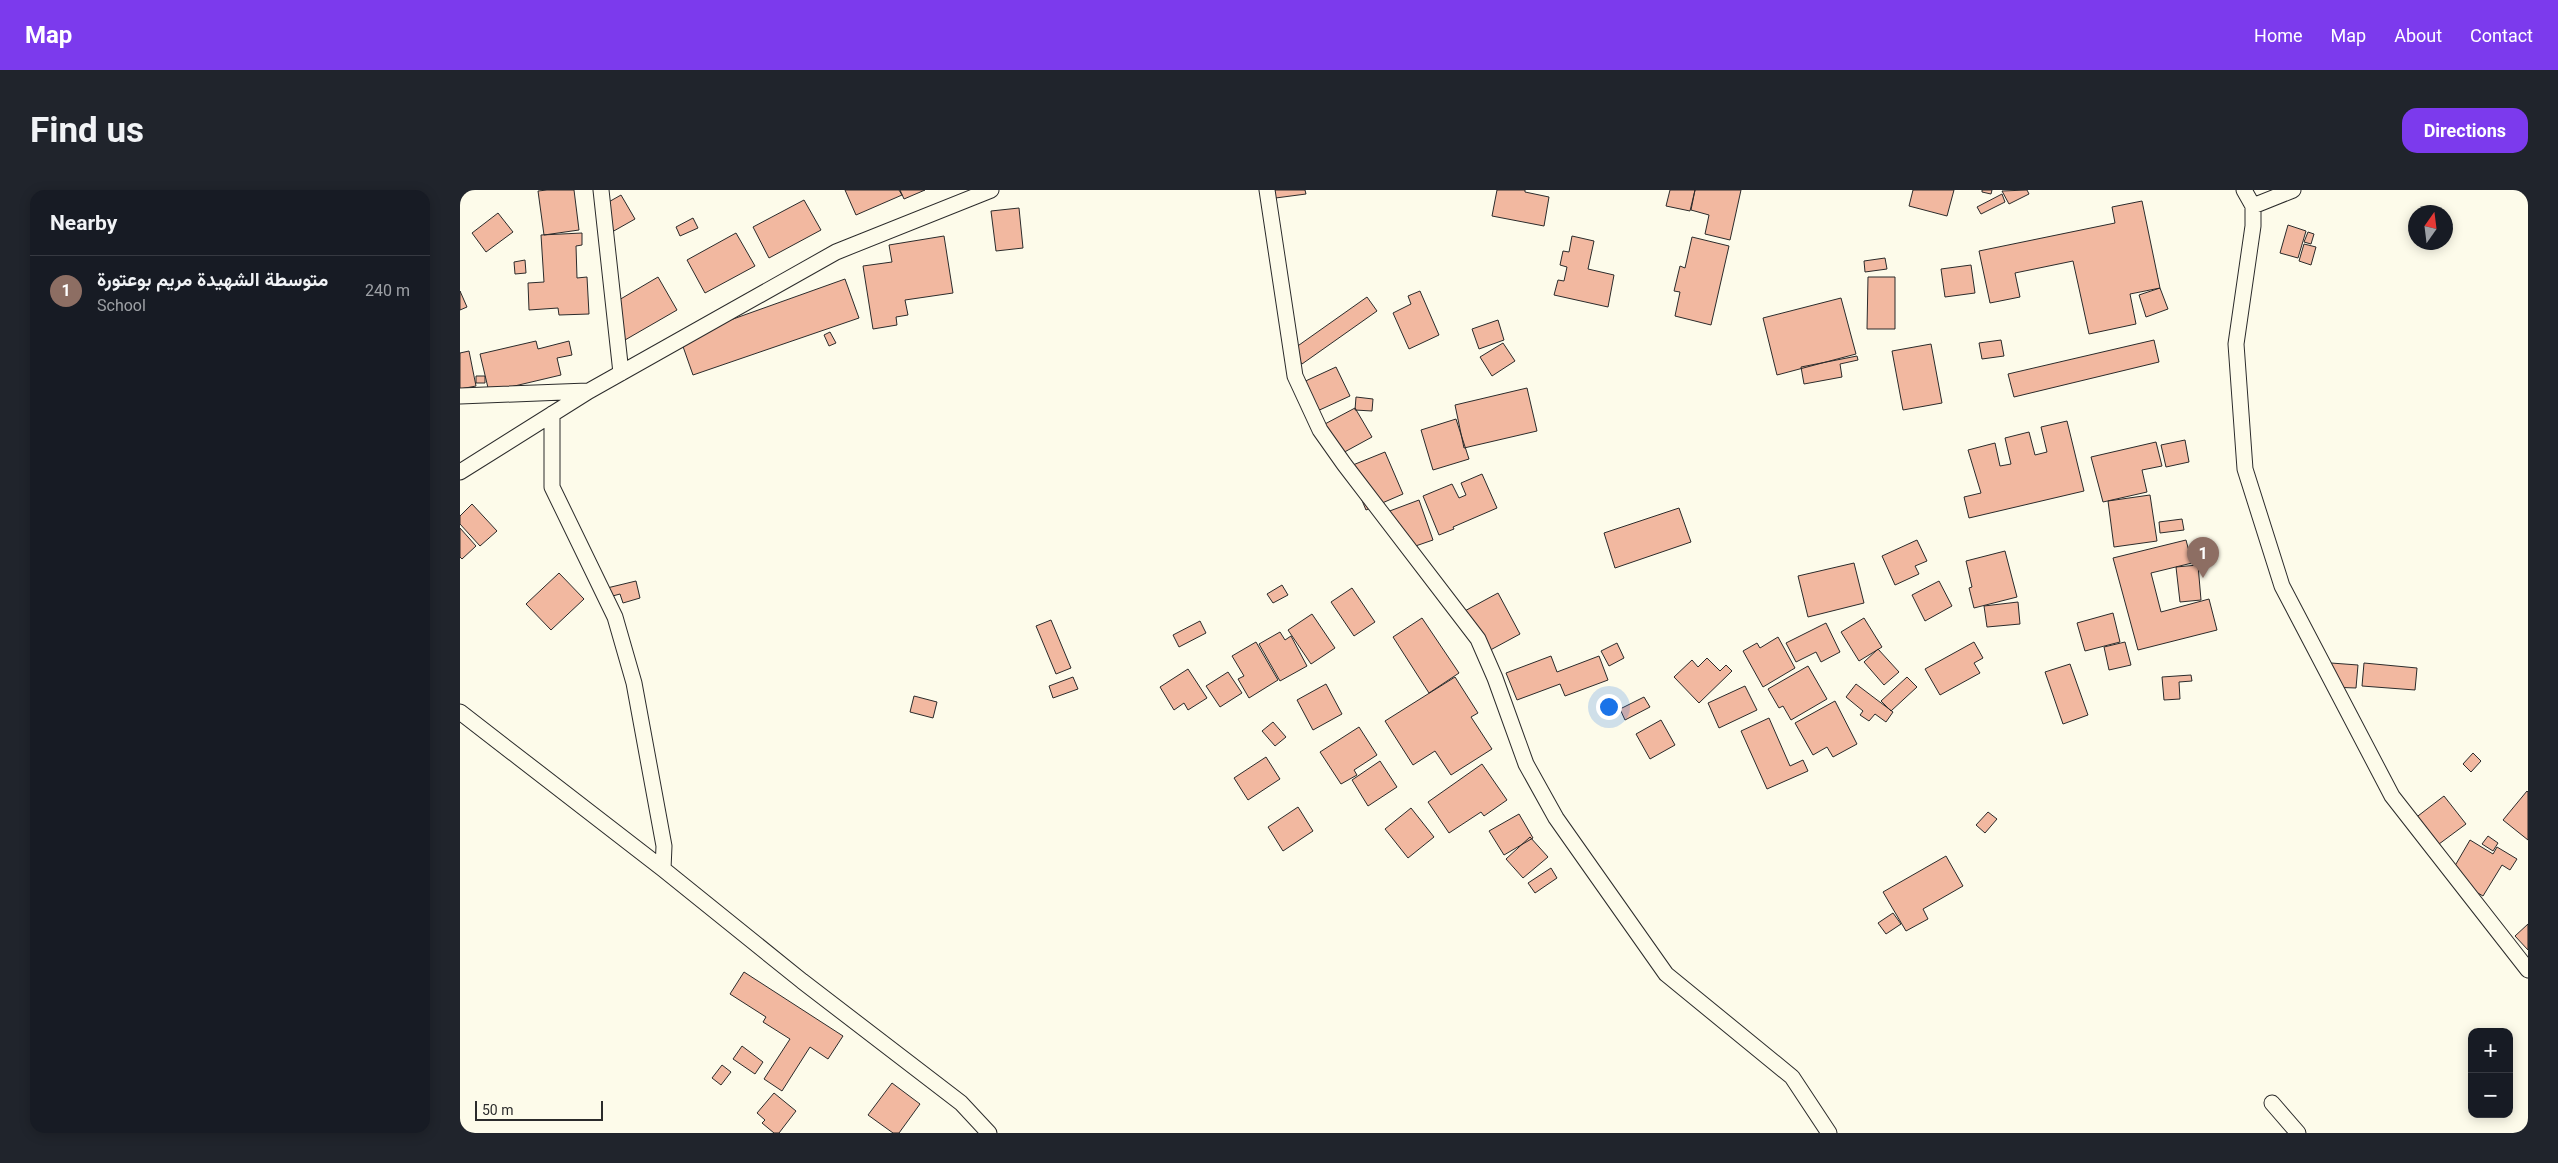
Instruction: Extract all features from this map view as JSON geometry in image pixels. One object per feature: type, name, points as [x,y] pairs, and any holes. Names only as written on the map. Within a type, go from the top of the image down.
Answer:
[{"type":"street","points":[[602,190],[621,373]]},
{"type":"street","points":[[460,472],[589,391],[836,252],[991,190]]},
{"type":"street","points":[[1267,190],[1295,376],[1320,430],[1478,640],[1495,678],[1526,764],[1556,818],[1666,974],[1792,1076],[1830,1133]]},
{"type":"street","points":[[2244,190],[2253,206],[2253,226],[2236,344],[2244,459],[2245,469],[2282,586],[2392,796],[2528,970]]},
{"type":"street","points":[[2253,206],[2293,190]]},
{"type":"street","points":[[460,396],[589,391]]},
{"type":"street","points":[[552,414],[552,487],[615,617],[630,669],[664,846],[663,869]]},
{"type":"street","points":[[460,712],[663,869],[802,981],[962,1103],[989,1133]]},
{"type":"street","points":[[2272,1103],[2298,1133]]},
{"type":"building","points":[[574,190],[579,230],[544,235],[538,191]]},
{"type":"building","points":[[845,190],[899,190],[902,195],[856,215]]},
{"type":"building","points":[[900,190],[925,190],[904,199]]},
{"type":"building","points":[[1267,190],[1305,190],[1306,194],[1268,199]]},
{"type":"building","points":[[1497,190],[1525,190],[1525,192],[1549,197],[1544,226],[1492,216]]},
{"type":"building","points":[[1670,190],[1695,190],[1690,211],[1666,206]]},
{"type":"building","points":[[1695,190],[1741,190],[1730,240],[1705,234],[1709,215],[1691,210]]},
{"type":"building","points":[[1913,190],[1954,190],[1947,216],[1909,206]]},
{"type":"building","points":[[1982,190],[1992,190],[1991,194],[1982,192]]},
{"type":"building","points":[[2027,190],[2029,194],[2009,204],[2002,191]]},
{"type":"building","points":[[2002,194],[2005,202],[1981,214],[1977,207]]},
{"type":"building","points":[[621,195],[635,219],[612,232],[598,208]]},
{"type":"building","points":[[804,200],[821,230],[769,258],[753,227]]},
{"type":"building","points":[[2142,201],[2160,288],[2130,294],[2136,324],[2089,334],[2073,261],[2015,273],[2020,297],[1990,303],[1979,251],[2115,223],[2112,207]]},
{"type":"building","points":[[1019,208],[1023,248],[996,251],[991,211]]},
{"type":"building","points":[[498,213],[513,232],[486,252],[472,233]]},
{"type":"building","points":[[693,218],[698,228],[680,236],[676,227]]},
{"type":"building","points":[[2288,225],[2306,231],[2298,258],[2280,253]]},
{"type":"building","points":[[2308,232],[2314,234],[2311,244],[2304,242]]},
{"type":"building","points":[[582,233],[582,245],[576,246],[577,278],[587,277],[589,314],[559,315],[558,308],[529,310],[528,283],[544,282],[541,235]]},
{"type":"building","points":[[736,233],[755,266],[705,293],[687,260]]},
{"type":"building","points":[[944,236],[953,293],[905,300],[908,315],[896,317],[897,325],[873,329],[863,266],[892,262],[889,245]]},
{"type":"building","points":[[1572,236],[1594,241],[1588,269],[1614,275],[1608,307],[1554,295],[1558,280],[1564,281],[1567,267],[1560,265],[1563,251],[1569,252]]},
{"type":"building","points":[[1692,237],[1729,246],[1711,325],[1675,316],[1680,292],[1674,291],[1680,266],[1685,268]]},
{"type":"building","points":[[2304,244],[2316,247],[2311,265],[2299,261]]},
{"type":"building","points":[[1885,258],[1887,269],[1865,272],[1864,261]]},
{"type":"building","points":[[525,260],[526,273],[515,274],[514,262]]},
{"type":"building","points":[[1971,265],[1975,293],[1945,297],[1941,269]]},
{"type":"building","points":[[658,277],[677,310],[625,340],[607,307]]},
{"type":"building","points":[[1868,277],[1895,277],[1895,329],[1867,329]]},
{"type":"building","points":[[845,279],[859,318],[693,375],[680,338]]},
{"type":"building","points":[[2160,288],[2168,309],[2146,317],[2139,295]]},
{"type":"building","points":[[460,291],[467,307],[460,310]]},
{"type":"building","points":[[1420,291],[1439,335],[1409,349],[1393,313],[1411,304],[1408,296]]},
{"type":"building","points":[[1367,297],[1377,311],[1302,364],[1292,350]]},
{"type":"building","points":[[1841,298],[1856,354],[1777,375],[1763,318]]},
{"type":"building","points":[[1498,320],[1504,340],[1479,349],[1472,329]]},
{"type":"building","points":[[830,332],[836,343],[829,346],[824,335]]},
{"type":"building","points":[[2001,340],[2004,356],[1982,359],[1979,343]]},
{"type":"building","points":[[2154,340],[2159,362],[2014,397],[2008,374]]},
{"type":"building","points":[[536,341],[538,349],[569,341],[572,355],[557,358],[561,375],[489,392],[480,354]]},
{"type":"building","points":[[1503,343],[1515,361],[1492,376],[1480,357]]},
{"type":"building","points":[[1931,344],[1942,403],[1903,410],[1892,351]]},
{"type":"building","points":[[469,351],[476,386],[460,389],[460,353]]},
{"type":"building","points":[[1857,356],[1858,360],[1840,364],[1842,377],[1804,384],[1801,367]]},
{"type":"building","points":[[1336,367],[1350,396],[1313,413],[1299,384]]},
{"type":"building","points":[[476,376],[485,376],[485,383],[476,383]]},
{"type":"building","points":[[1527,388],[1537,431],[1464,448],[1455,405]]},
{"type":"building","points":[[1356,397],[1373,399],[1372,411],[1355,410]]},
{"type":"building","points":[[1355,408],[1372,437],[1339,455],[1323,425]]},
{"type":"building","points":[[1456,419],[1469,459],[1433,470],[1421,430]]},
{"type":"building","points":[[2067,421],[2084,491],[1969,518],[1964,497],[1981,493],[1968,450],[1995,443],[2000,466],[2011,464],[2005,438],[2029,432],[2035,455],[2047,452],[2041,427]]},
{"type":"building","points":[[2185,440],[2189,462],[2166,467],[2161,445]]},
{"type":"building","points":[[2156,442],[2162,466],[2142,470],[2147,492],[2103,502],[2091,457]]},
{"type":"building","points":[[1385,452],[1403,494],[1366,510],[1348,467]]},
{"type":"building","points":[[1482,474],[1497,508],[1439,535],[1423,496],[1452,484],[1459,498],[1466,495],[1461,483]]},
{"type":"building","points":[[2150,495],[2157,541],[2114,547],[2108,501]]},
{"type":"building","points":[[1419,500],[1433,540],[1401,551],[1387,512]]},
{"type":"building","points":[[472,504],[497,531],[480,546],[460,524],[460,516]]},
{"type":"building","points":[[1679,508],[1691,542],[1615,568],[1604,533]]},
{"type":"building","points":[[2182,519],[2184,530],[2160,533],[2159,522]]},
{"type":"building","points":[[460,528],[476,546],[462,559],[460,557]]},
{"type":"building","points":[[1917,540],[1927,561],[1915,566],[1919,574],[1895,585],[1882,556]]},
{"type":"building","points":[[2186,540],[2192,563],[2151,573],[2161,612],[2209,599],[2217,630],[2138,650],[2113,558]]},
{"type":"building","points":[[2005,551],[2017,597],[1974,608],[1969,588],[1972,587],[1966,561]]},
{"type":"building","points":[[1854,563],[1864,603],[1808,617],[1798,576]]},
{"type":"building","points":[[2198,565],[2201,600],[2180,602],[2176,567]]},
{"type":"building","points":[[559,573],[584,599],[551,630],[526,604]]},
{"type":"building","points":[[636,581],[640,598],[623,603],[620,594],[609,597],[607,588]]},
{"type":"building","points":[[1939,581],[1952,606],[1925,621],[1912,595]]},
{"type":"building","points":[[1282,585],[1288,595],[1273,603],[1267,594]]},
{"type":"building","points":[[1352,588],[1375,622],[1354,636],[1331,602]]},
{"type":"building","points":[[1498,593],[1520,634],[1483,654],[1461,613]]},
{"type":"building","points":[[2018,602],[2020,624],[1987,627],[1984,606]]},
{"type":"building","points":[[2113,613],[2120,642],[2085,651],[2077,623]]},
{"type":"building","points":[[1312,614],[1335,648],[1311,664],[1288,630]]},
{"type":"building","points":[[1422,618],[1459,673],[1429,693],[1393,637]]},
{"type":"building","points":[[1864,618],[1882,647],[1859,661],[1841,632]]},
{"type":"building","points":[[1051,620],[1071,668],[1056,674],[1036,626]]},
{"type":"building","points":[[1200,621],[1206,633],[1179,647],[1173,635]]},
{"type":"building","points":[[1826,623],[1840,652],[1821,662],[1816,652],[1796,662],[1786,643]]},
{"type":"building","points":[[1280,632],[1285,640],[1291,636],[1307,666],[1280,681],[1259,644]]},
{"type":"building","points":[[1778,637],[1795,668],[1763,687],[1743,651],[1757,643],[1760,648]]},
{"type":"building","points":[[1256,642],[1278,680],[1249,698],[1238,679],[1244,676],[1232,656]]},
{"type":"building","points":[[1974,642],[1983,658],[1974,663],[1980,673],[1940,695],[1925,669]]},
{"type":"building","points":[[2125,642],[2131,665],[2109,670],[2104,647]]},
{"type":"building","points":[[1617,643],[1624,658],[1609,666],[1601,651]]},
{"type":"building","points":[[1878,649],[1899,672],[1884,685],[1864,662]]},
{"type":"building","points":[[1551,656],[1557,672],[1599,656],[1608,680],[1565,696],[1560,684],[1517,700],[1506,673]]},
{"type":"building","points":[[1707,658],[1720,671],[1726,665],[1732,671],[1699,703],[1674,677],[1692,660],[1698,667]]},
{"type":"building","points":[[2331,663],[2358,665],[2356,688],[2329,687]]},
{"type":"building","points":[[2364,663],[2417,668],[2415,690],[2362,686]]},
{"type":"building","points":[[2070,664],[2088,715],[2063,724],[2045,672]]},
{"type":"building","points":[[1808,666],[1827,699],[1791,720],[1783,706],[1779,708],[1768,689]]},
{"type":"building","points":[[1188,669],[1207,698],[1188,710],[1184,703],[1174,710],[1160,687]]},
{"type":"building","points":[[1228,672],[1242,693],[1220,707],[1206,686]]},
{"type":"building","points":[[2191,675],[2192,681],[2179,682],[2180,699],[2164,700],[2162,677]]},
{"type":"building","points":[[1073,677],[1078,689],[1053,698],[1049,686]]},
{"type":"building","points":[[1455,677],[1478,713],[1471,717],[1492,749],[1451,775],[1435,751],[1413,765],[1385,721]]},
{"type":"building","points":[[1907,677],[1917,687],[1891,711],[1881,701]]},
{"type":"building","points":[[1326,684],[1342,714],[1313,730],[1297,700]]},
{"type":"building","points":[[1856,684],[1893,712],[1886,722],[1875,714],[1869,721],[1860,715],[1863,711],[1846,697]]},
{"type":"building","points":[[1745,686],[1757,710],[1719,728],[1708,703]]},
{"type":"building","points":[[914,696],[937,702],[933,718],[910,712]]},
{"type":"building","points":[[1644,697],[1650,707],[1625,720],[1620,709]]},
{"type":"building","points":[[1835,701],[1857,744],[1833,757],[1827,747],[1813,755],[1795,723]]},
{"type":"building","points":[[1769,718],[1790,766],[1803,760],[1808,771],[1767,789],[1741,731]]},
{"type":"building","points":[[1661,720],[1675,745],[1650,759],[1636,734]]},
{"type":"building","points":[[1273,722],[1286,737],[1275,746],[1262,731]]},
{"type":"building","points":[[1359,727],[1377,755],[1354,770],[1357,775],[1341,784],[1320,752]]},
{"type":"building","points":[[2473,753],[2481,761],[2471,772],[2463,764]]},
{"type":"building","points":[[1266,757],[1280,779],[1248,800],[1234,778]]},
{"type":"building","points":[[1380,761],[1397,787],[1368,806],[1352,780]]},
{"type":"building","points":[[1482,764],[1507,800],[1484,816],[1481,812],[1449,833],[1428,802]]},
{"type":"building","points":[[2528,792],[2528,840],[2503,820]]},
{"type":"building","points":[[2444,796],[2466,824],[2435,847],[2414,819]]},
{"type":"building","points":[[1298,807],[1313,831],[1283,851],[1268,827]]},
{"type":"building","points":[[1411,808],[1434,837],[1408,858],[1385,829]]},
{"type":"building","points":[[1988,812],[1997,819],[1985,833],[1976,825]]},
{"type":"building","points":[[1519,814],[1533,838],[1504,855],[1489,831]]},
{"type":"building","points":[[2488,836],[2498,843],[2493,851],[2482,844]]},
{"type":"building","points":[[1530,837],[1548,857],[1523,878],[1506,859]]},
{"type":"building","points":[[2470,840],[2493,854],[2497,847],[2517,859],[2510,870],[2502,865],[2483,896],[2449,876]]},
{"type":"building","points":[[1946,856],[1963,886],[1923,909],[1928,919],[1906,931],[1883,892]]},
{"type":"building","points":[[1551,868],[1557,878],[1535,893],[1528,883]]},
{"type":"building","points":[[1893,913],[1901,924],[1886,934],[1878,923]]},
{"type":"building","points":[[2528,924],[2528,950],[2515,936]]},
{"type":"building","points":[[744,972],[843,1036],[828,1059],[810,1047],[782,1091],[764,1079],[790,1039],[763,1022],[766,1017],[730,994]]},
{"type":"building","points":[[742,1046],[763,1062],[755,1074],[733,1059]]},
{"type":"building","points":[[722,1065],[731,1072],[721,1085],[712,1078]]},
{"type":"building","points":[[892,1083],[920,1104],[899,1133],[893,1133],[868,1115]]},
{"type":"building","points":[[774,1093],[796,1111],[779,1133],[774,1133],[762,1123],[765,1120],[757,1113]]},
{"type":"place","name":"متوسطة الشهيدة مريم بوعتورة","points":[[2203,578]]}]
